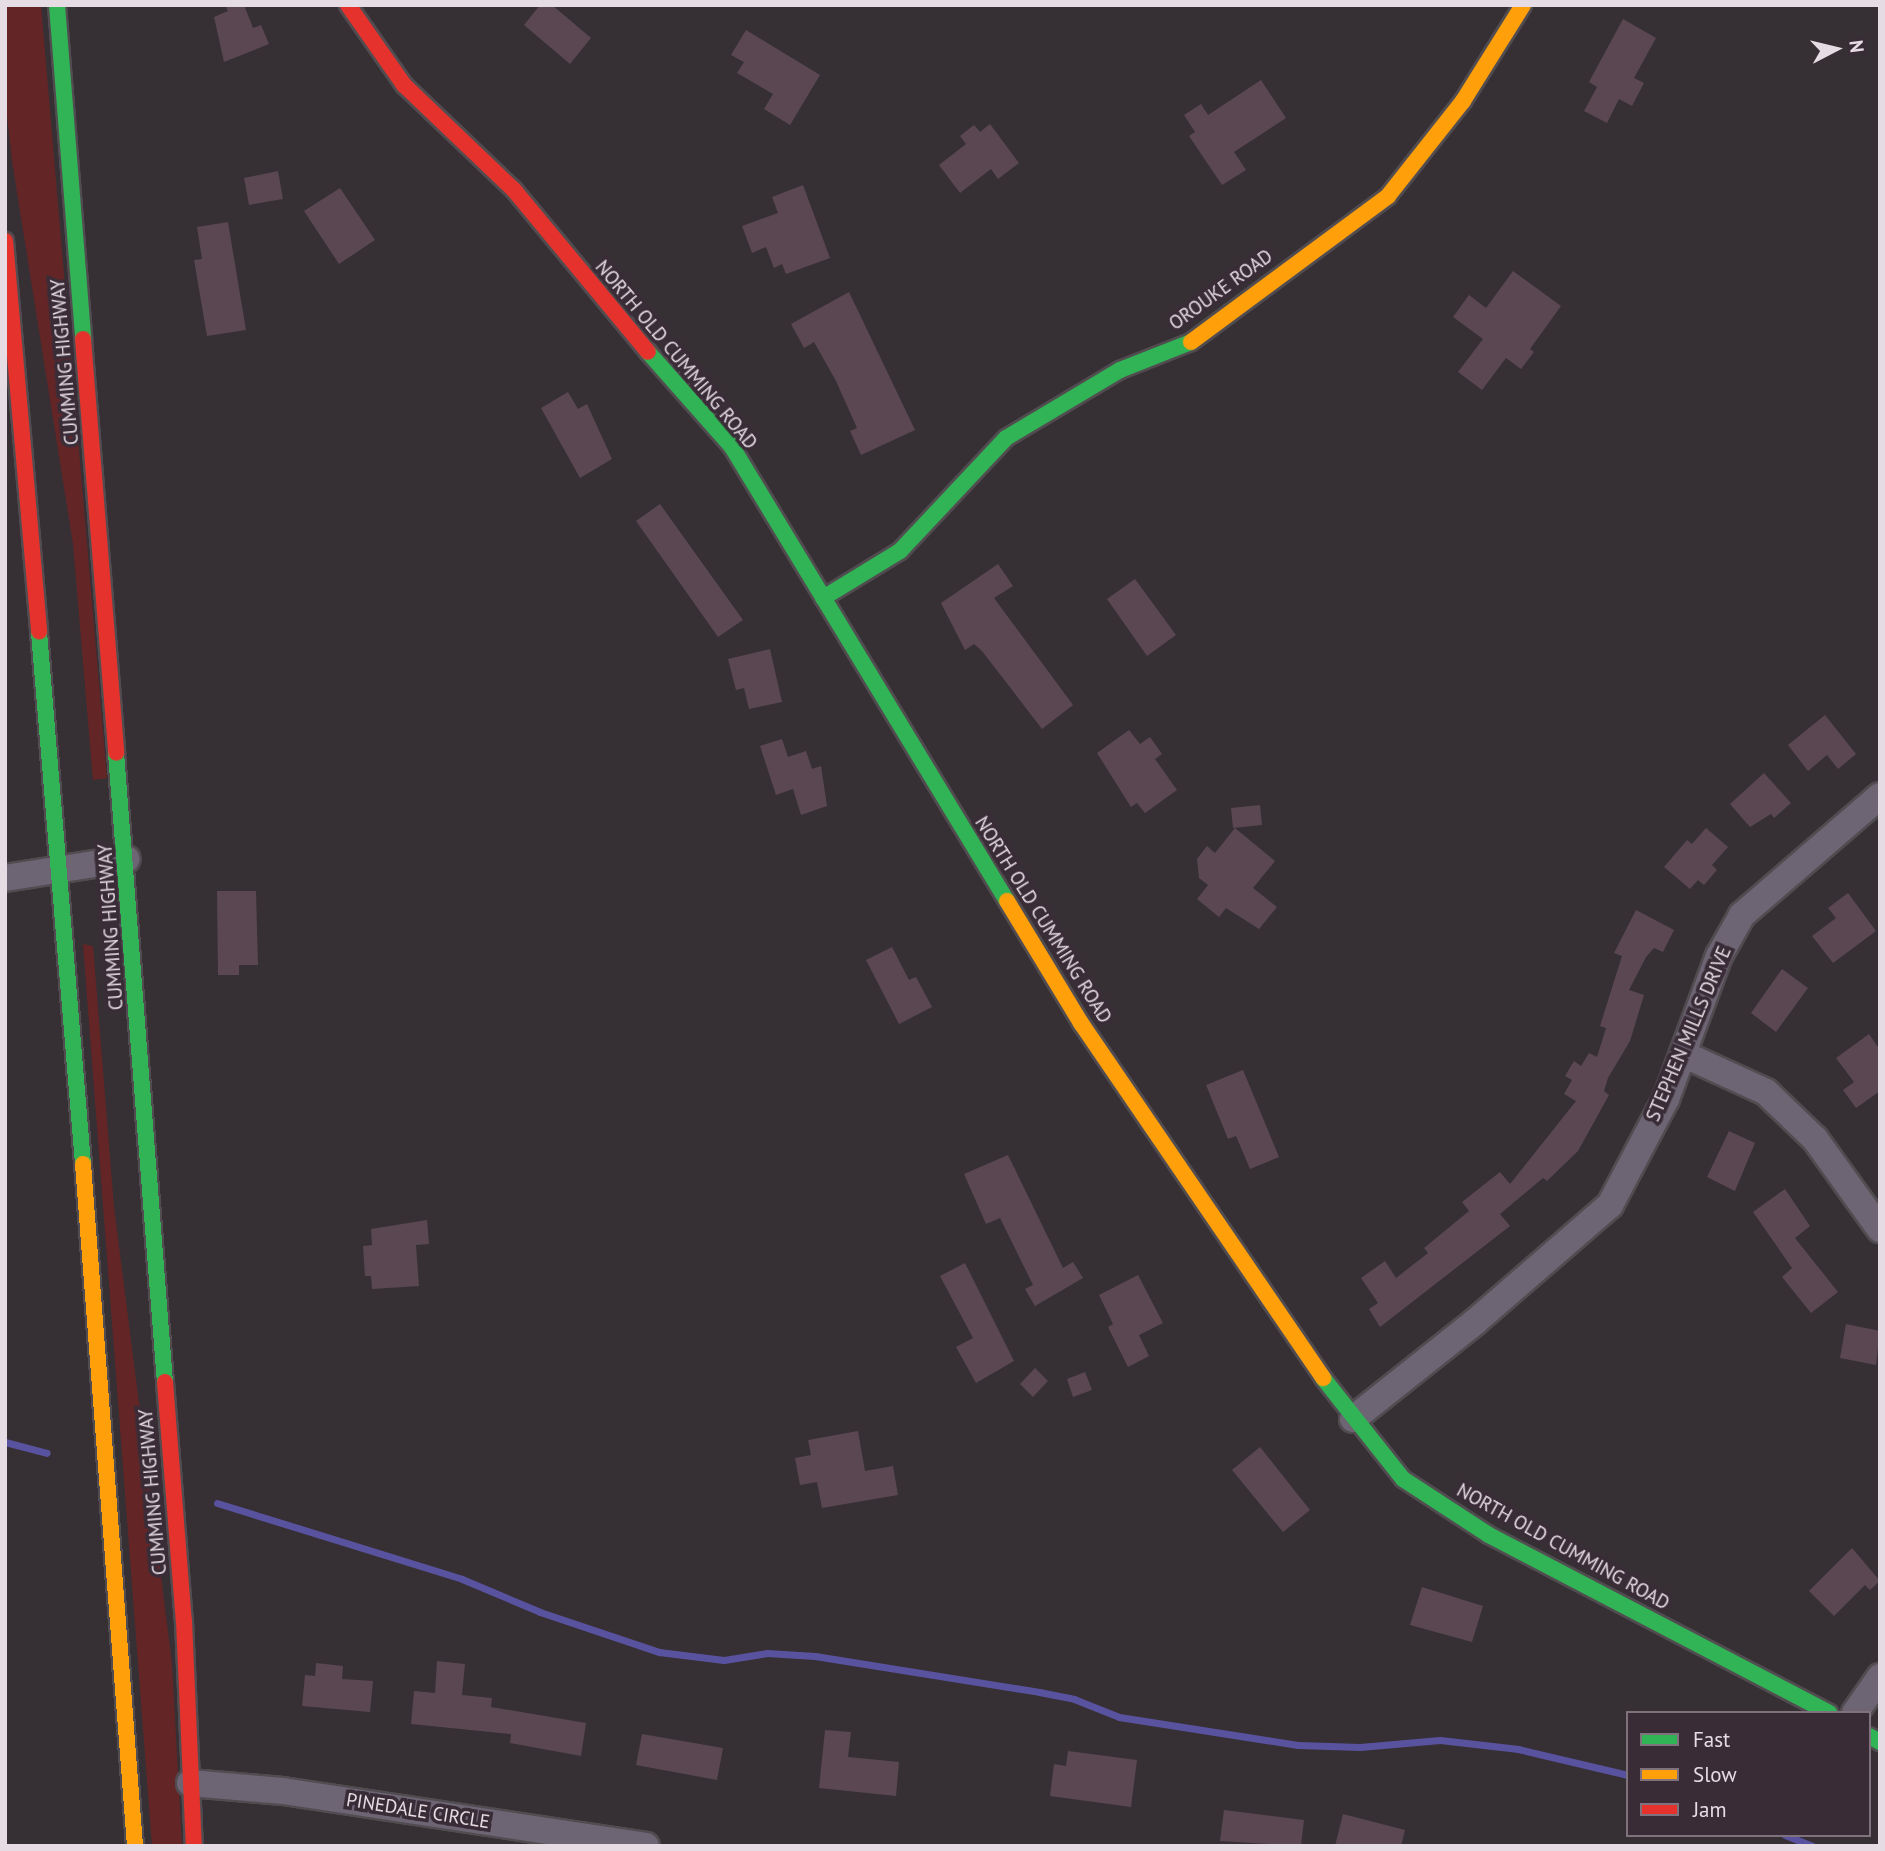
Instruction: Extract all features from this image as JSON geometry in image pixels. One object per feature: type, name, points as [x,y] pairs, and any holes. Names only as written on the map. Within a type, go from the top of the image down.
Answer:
[{"type":"main road","name":"CUMMING HIGHWAY","points":[[57,5],[127,859],[184,1621],[194,1846]]},
{"type":"main road","name":"NORTH OLD CUMMING ROAD","points":[[348,5],[404,85],[514,190],[603,302],[732,447],[1031,946],[1353,1419],[1403,1479],[1489,1535],[1825,1711]]},
{"type":"main road","name":"OROUKE ROAD","points":[[823,598],[900,551],[1006,438],[1120,370],[1190,343],[1388,196],[1463,101],[1523,5]]},
{"type":"main road","points":[[5,241],[60,867],[135,1846]]},
{"type":"street","name":"STEPHEN MILLS DRIVE","points":[[1353,1419],[1476,1321],[1610,1205],[1666,1099],[1719,956],[1742,915],[1880,796]]},
{"type":"street","points":[[5,878],[60,867],[127,859]]},
{"type":"street","points":[[1683,1054],[1766,1092],[1815,1139],[1880,1229]]},
{"type":"street","points":[[1856,1711],[1880,1676]]},
{"type":"street","name":"PINEDALE CIRCLE","points":[[190,1783],[283,1791],[646,1846]]},
{"type":"shaded area","points":[[5,5],[41,5],[107,778],[93,780],[73,544],[12,161],[5,97]]},
{"type":"shaded area","points":[[83,944],[93,946],[114,1207],[172,1663],[182,1846],[152,1846]]},
{"type":"building","points":[[225,5],[244,5],[253,28],[261,25],[269,44],[224,62],[214,17],[228,11]]},
{"type":"building","points":[[540,5],[552,5],[591,38],[570,64],[524,25]]},
{"type":"building","points":[[1623,19],[1656,38],[1634,78],[1644,83],[1632,106],[1619,99],[1607,123],[1584,111],[1597,87],[1589,82]]},
{"type":"building","points":[[746,30],[820,75],[790,125],[764,109],[773,94],[737,73],[744,62],[731,55]]},
{"type":"building","points":[[1261,80],[1286,118],[1234,152],[1246,170],[1222,185],[1189,136],[1195,132],[1184,115],[1201,104],[1208,115]]},
{"type":"building","points":[[990,124],[1019,163],[998,179],[991,169],[960,193],[939,165],[966,144],[960,136],[974,125],[980,132]]},
{"type":"building","points":[[278,171],[283,199],[249,205],[244,178]]},
{"type":"building","points":[[803,185],[830,258],[786,274],[782,264],[774,268],[766,247],[752,253],[742,226],[778,213],[772,197]]},
{"type":"building","points":[[340,188],[375,240],[339,264],[304,211]]},
{"type":"building","points":[[228,222],[246,330],[207,336],[194,260],[202,259],[197,227]]},
{"type":"building","points":[[1513,271],[1561,306],[1530,349],[1534,352],[1521,369],[1506,358],[1482,390],[1458,372],[1483,339],[1453,317],[1469,295],[1486,308]]},
{"type":"building","points":[[849,292],[915,430],[861,455],[850,431],[857,428],[836,381],[814,342],[804,348],[791,324]]},
{"type":"building","points":[[568,392],[578,409],[587,404],[612,459],[580,478],[541,408]]},
{"type":"building","points":[[660,504],[743,620],[718,637],[636,521]]},
{"type":"building","points":[[998,564],[1013,586],[994,598],[1073,705],[1042,729],[982,651],[974,644],[965,650],[941,603]]},
{"type":"building","points":[[1135,579],[1176,635],[1147,656],[1107,599]]},
{"type":"building","points":[[770,649],[782,702],[749,709],[744,688],[736,690],[728,659]]},
{"type":"building","points":[[1825,715],[1856,754],[1838,769],[1827,755],[1808,771],[1788,745]]},
{"type":"building","points":[[1129,730],[1140,744],[1150,737],[1162,754],[1155,759],[1177,790],[1145,813],[1137,803],[1131,807],[1097,753]]},
{"type":"building","points":[[782,739],[788,757],[806,751],[812,769],[821,766],[827,806],[801,815],[793,789],[776,795],[760,746]]},
{"type":"building","points":[[1764,773],[1791,803],[1774,818],[1771,814],[1750,827],[1730,804]]},
{"type":"building","points":[[1260,805],[1262,825],[1233,828],[1231,808]]},
{"type":"building","points":[[1235,828],[1275,861],[1253,888],[1277,907],[1259,929],[1226,908],[1219,917],[1197,899],[1208,885],[1199,878],[1197,859],[1207,846],[1215,853]]},
{"type":"building","points":[[1706,828],[1728,847],[1712,865],[1717,870],[1704,885],[1698,880],[1690,889],[1664,867],[1687,840],[1692,844]]},
{"type":"building","points":[[217,891],[256,891],[258,965],[239,965],[239,975],[218,975]]},
{"type":"building","points":[[1848,893],[1876,931],[1833,963],[1812,936],[1836,918],[1828,908]]},
{"type":"building","points":[[1636,910],[1674,930],[1663,952],[1654,948],[1646,957],[1629,990],[1644,995],[1630,1041],[1608,1078],[1604,1091],[1609,1095],[1578,1151],[1547,1181],[1543,1178],[1500,1214],[1510,1226],[1380,1327],[1369,1309],[1378,1303],[1361,1278],[1385,1261],[1396,1278],[1428,1253],[1424,1248],[1469,1211],[1462,1202],[1500,1172],[1510,1184],[1576,1101],[1564,1094],[1572,1080],[1565,1076],[1574,1061],[1581,1066],[1589,1053],[1597,1057],[1606,1028],[1600,1026],[1622,956],[1614,953]]},
{"type":"building","points":[[892,947],[909,980],[916,977],[932,1007],[899,1024],[866,960]]},
{"type":"building","points":[[1782,969],[1808,988],[1776,1032],[1751,1013]]},
{"type":"building","points":[[1869,1034],[1880,1050],[1880,1091],[1856,1108],[1843,1090],[1854,1082],[1836,1058]]},
{"type":"building","points":[[1243,1070],[1279,1157],[1250,1169],[1236,1136],[1228,1139],[1206,1085]]},
{"type":"building","points":[[1729,1131],[1755,1143],[1735,1191],[1707,1177]]},
{"type":"building","points":[[1008,1155],[1063,1268],[1073,1262],[1083,1278],[1035,1306],[1025,1289],[1033,1285],[1000,1218],[986,1224],[964,1174]]},
{"type":"building","points":[[1785,1189],[1810,1226],[1795,1238],[1838,1292],[1811,1313],[1782,1277],[1792,1268],[1753,1212]]},
{"type":"building","points":[[427,1220],[429,1244],[416,1245],[419,1286],[372,1289],[371,1276],[365,1276],[363,1246],[372,1245],[371,1229]]},
{"type":"building","points":[[965,1263],[1014,1361],[976,1383],[956,1347],[973,1338],[940,1276]]},
{"type":"building","points":[[1138,1275],[1163,1323],[1139,1335],[1149,1356],[1128,1367],[1108,1327],[1113,1324],[1099,1295]]},
{"type":"building","points":[[1846,1324],[1880,1331],[1876,1365],[1840,1358]]},
{"type":"building","points":[[1035,1368],[1048,1381],[1033,1397],[1020,1384]]},
{"type":"building","points":[[1085,1372],[1092,1390],[1073,1397],[1067,1379]]},
{"type":"building","points":[[858,1431],[865,1471],[893,1466],[898,1495],[822,1508],[817,1482],[800,1485],[795,1458],[811,1455],[808,1440]]},
{"type":"building","points":[[1260,1447],[1310,1510],[1283,1532],[1232,1470]]},
{"type":"building","points":[[1852,1548],[1880,1581],[1870,1590],[1865,1585],[1834,1616],[1809,1591]]},
{"type":"building","points":[[1422,1587],[1483,1606],[1472,1642],[1410,1625]]},
{"type":"building","points":[[437,1661],[465,1664],[462,1695],[492,1698],[491,1707],[586,1723],[581,1756],[510,1743],[511,1734],[411,1724],[414,1691],[435,1693]]},
{"type":"building","points":[[316,1663],[343,1666],[342,1679],[373,1681],[370,1712],[302,1706],[305,1675],[315,1676]]},
{"type":"building","points":[[825,1730],[851,1732],[848,1757],[899,1762],[896,1796],[819,1788]]},
{"type":"building","points":[[642,1734],[723,1748],[717,1780],[636,1765]]},
{"type":"building","points":[[1068,1751],[1137,1760],[1131,1807],[1050,1796],[1054,1764],[1066,1766]]},
{"type":"building","points":[[1224,1810],[1304,1820],[1301,1846],[1220,1841]]},
{"type":"building","points":[[1343,1814],[1405,1830],[1401,1846],[1335,1846]]},
{"type":"waterway","points":[[5,1442],[47,1453]]},
{"type":"waterway","points":[[217,1503],[462,1579],[540,1612],[659,1652],[724,1660],[767,1653],[815,1656],[1039,1692],[1074,1699],[1119,1717],[1298,1745],[1360,1747],[1440,1740],[1518,1749],[1626,1775]]},
{"type":"waterway","points":[[1790,1837],[1812,1846]]},
{"type":"traffic: fast","points":[[57,5],[83,339]]},
{"type":"traffic: fast","points":[[823,598],[900,551],[1006,438],[1120,370],[1191,342]]},
{"type":"traffic: fast","points":[[648,352],[732,447],[1007,901]]},
{"type":"traffic: fast","points":[[39,632],[83,1164]]},
{"type":"traffic: fast","points":[[116,753],[165,1382]]},
{"type":"traffic: fast","points":[[1323,1378],[1403,1479],[1489,1535],[1825,1711]]},
{"type":"traffic: fast","points":[[1871,1737],[1880,1742]]},
{"type":"traffic: slow","points":[[1191,342],[1388,196],[1463,101],[1523,5]]},
{"type":"traffic: slow","points":[[1007,901],[1081,1023],[1323,1378]]},
{"type":"traffic: slow","points":[[83,1164],[135,1846]]},
{"type":"traffic: jam","points":[[348,5],[404,85],[514,190],[648,352]]},
{"type":"traffic: jam","points":[[5,241],[39,632]]},
{"type":"traffic: jam","points":[[83,339],[116,753]]},
{"type":"traffic: jam","points":[[165,1382],[184,1621],[194,1846]]}]
